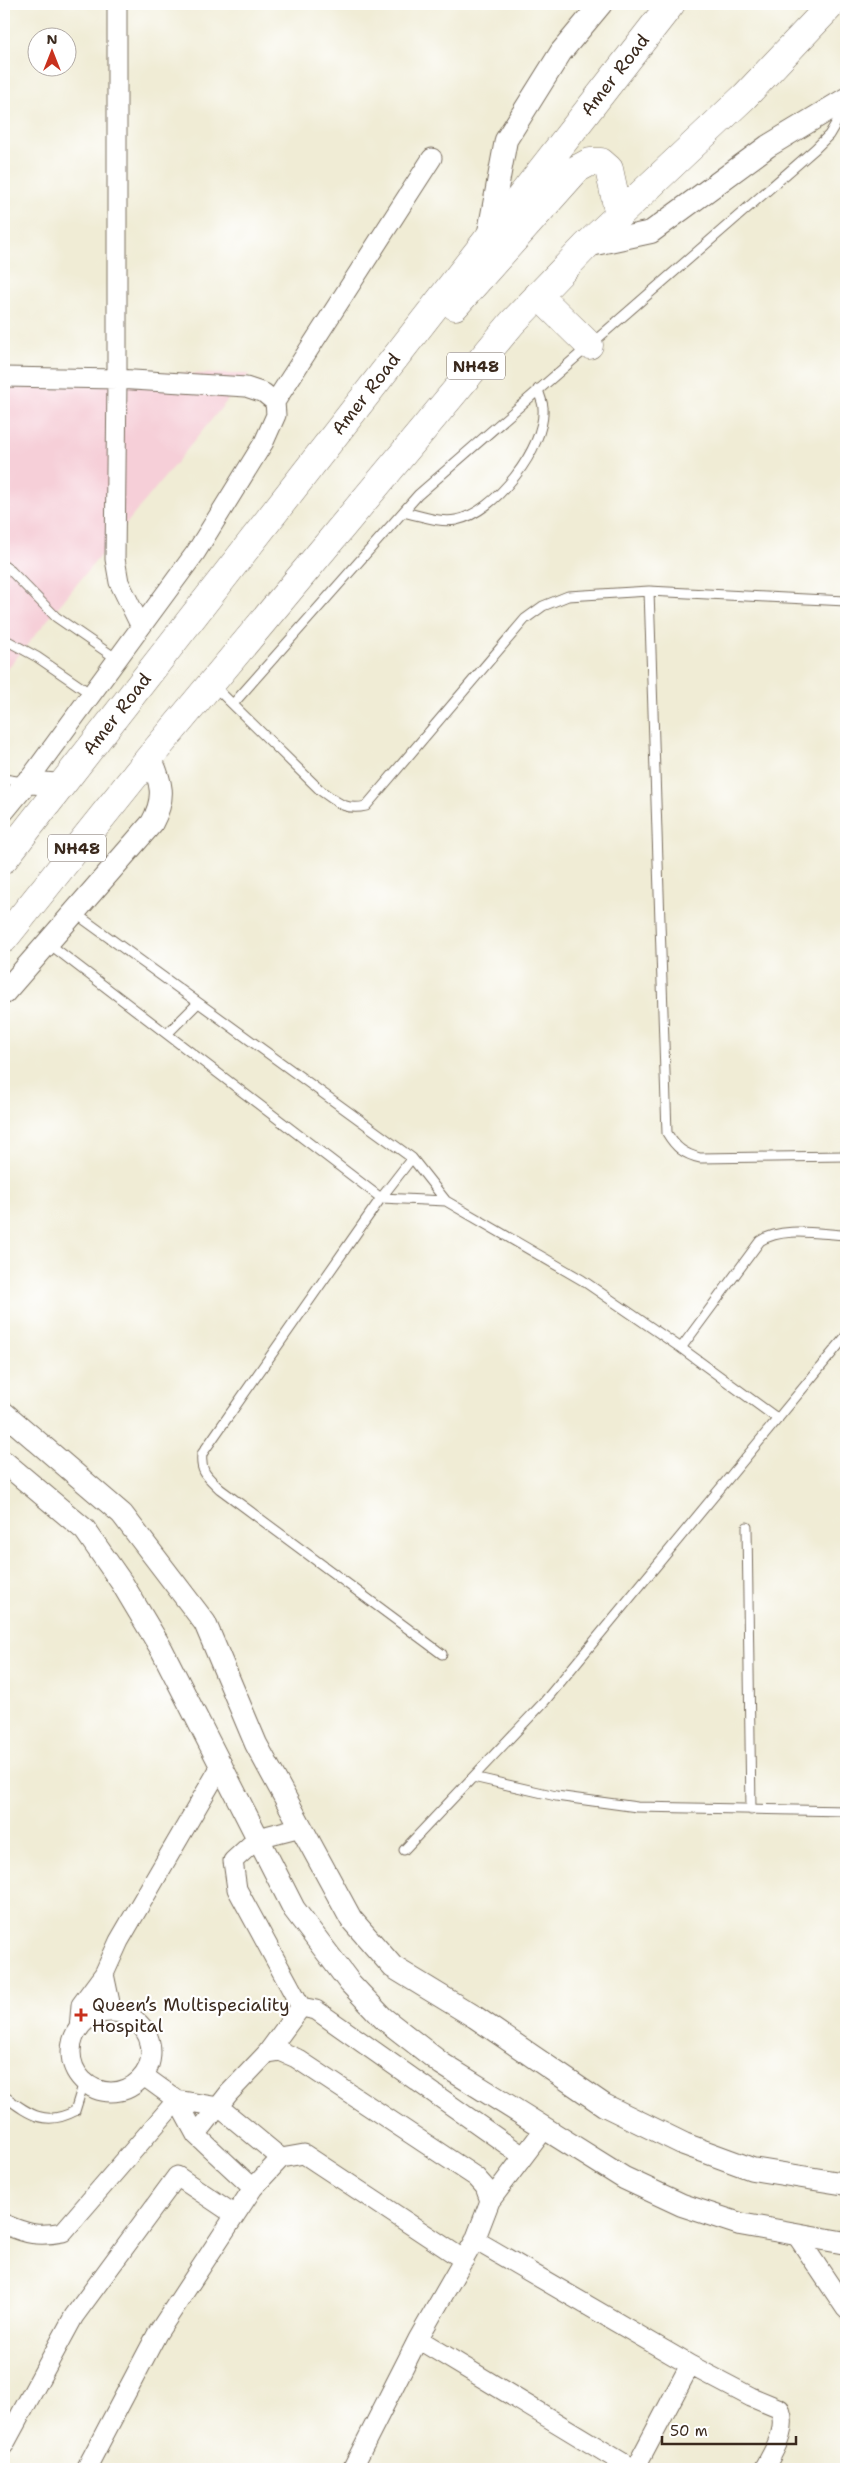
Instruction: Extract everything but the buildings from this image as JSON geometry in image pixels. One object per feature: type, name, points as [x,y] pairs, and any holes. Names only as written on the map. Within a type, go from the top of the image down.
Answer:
[{"type":"highway","name":"Amer Road","points":[[61,785],[670,4]]},
{"type":"highway","name":"NH48","points":[[4,939],[150,757],[512,323],[586,246],[745,96],[832,4]]},
{"type":"highway","points":[[423,321],[440,322],[577,169],[590,162],[601,162],[609,169],[619,215]]},
{"type":"highway","points":[[538,295],[589,345]]},
{"type":"highway","name":"NH48","points":[[4,859],[61,785]]},
{"type":"street","points":[[117,4],[118,379],[115,559],[119,582],[141,627]]},
{"type":"street","points":[[488,237],[506,140],[561,52],[601,4]]},
{"type":"street","points":[[586,246],[651,232],[768,146],[846,99]]},
{"type":"street","points":[[4,810],[27,782],[196,552],[264,442],[276,415],[275,402],[432,158]]},
{"type":"street","points":[[4,377],[118,379],[246,387],[264,393],[275,402]]},
{"type":"street","points":[[4,994],[152,823],[160,807],[159,778],[150,757]]},
{"type":"street","points":[[27,782],[61,785]]},
{"type":"street","points":[[4,1413],[122,1514],[205,1623],[256,1744],[351,1919],[393,1967],[475,2017],[604,2105],[684,2144],[752,2169],[846,2184]]},
{"type":"street","points":[[4,1462],[85,1530],[122,1583],[162,1650],[222,1764],[294,1909],[350,1982],[384,2018],[442,2064],[624,2178],[682,2206],[740,2224],[846,2243]]},
{"type":"street","points":[[78,2029],[93,2016],[112,2012],[131,2017],[145,2030],[152,2048],[149,2067],[144,2076],[138,2083],[120,2092],[101,2091],[84,2082],[73,2066],[71,2056],[74,2037],[78,2029],[81,2005],[104,1974],[119,1940],[222,1764]]},
{"type":"street","points":[[300,2007],[237,1889],[232,1861],[258,1838],[301,1827]]},
{"type":"street","points":[[104,1974],[112,2012]]},
{"type":"street","points":[[196,2135],[267,2053],[300,2007]]},
{"type":"street","points":[[300,2007],[316,2010],[523,2156]]},
{"type":"street","points":[[267,2053],[280,2050],[296,2058],[476,2177],[485,2187],[490,2201]]},
{"type":"street","points":[[144,2076],[177,2100],[196,2135],[253,2188]]},
{"type":"street","points":[[177,2100],[219,2107],[281,2158]]},
{"type":"street","points":[[4,2224],[28,2235],[49,2235],[63,2232],[177,2100]]},
{"type":"street","points":[[352,2469],[418,2339],[476,2240],[490,2201],[545,2128]]},
{"type":"street","points":[[86,2469],[157,2334],[253,2188],[281,2158],[304,2154],[464,2260]]},
{"type":"street","points":[[4,2445],[74,2316],[177,2176],[235,2215]]},
{"type":"street","points":[[795,2233],[846,2309]]},
{"type":"street","points":[[476,2240],[690,2365],[751,2397],[780,2409],[784,2420],[780,2440],[764,2469]]},
{"type":"street","points":[[418,2339],[634,2469],[690,2365]]},
{"type":"lane","points":[[232,704],[402,512],[445,470],[815,149],[829,135],[846,106]]},
{"type":"lane","points":[[402,512],[442,520],[456,520],[484,506],[498,494],[526,465],[542,421],[543,407],[538,389]]},
{"type":"lane","points":[[4,566],[56,618],[117,660]]},
{"type":"lane","points":[[212,684],[320,790],[339,803],[353,809],[366,806],[525,619],[543,606],[568,596],[649,591],[846,601]]},
{"type":"lane","points":[[649,591],[668,1133],[674,1144],[686,1154],[700,1158],[846,1156]]},
{"type":"lane","points":[[4,640],[38,657],[91,694]]},
{"type":"lane","points":[[4,779],[27,782]]},
{"type":"lane","points":[[74,912],[412,1158],[446,1201],[582,1280],[681,1348],[778,1419]]},
{"type":"lane","points":[[47,943],[381,1198],[446,1201]]},
{"type":"lane","points":[[167,1034],[198,1003]]},
{"type":"lane","points":[[412,1158],[381,1198],[202,1454],[201,1466],[205,1474],[220,1489],[442,1654]]},
{"type":"lane","points":[[681,1348],[760,1240],[770,1234],[784,1233],[846,1235]]},
{"type":"lane","points":[[404,1850],[544,1702],[846,1336]]},
{"type":"lane","points":[[747,1526],[751,1810]]},
{"type":"lane","points":[[473,1777],[556,1796],[637,1807],[846,1810]]},
{"type":"lane","points":[[4,2096],[24,2110],[42,2118],[60,2118],[75,2111],[84,2082]]},
{"type":"shaded area","points":[[4,373],[249,374],[4,673]]},
{"type":"place","name":"Queen’s Multispeciality Hospital","points":[[81,2015]]}]
